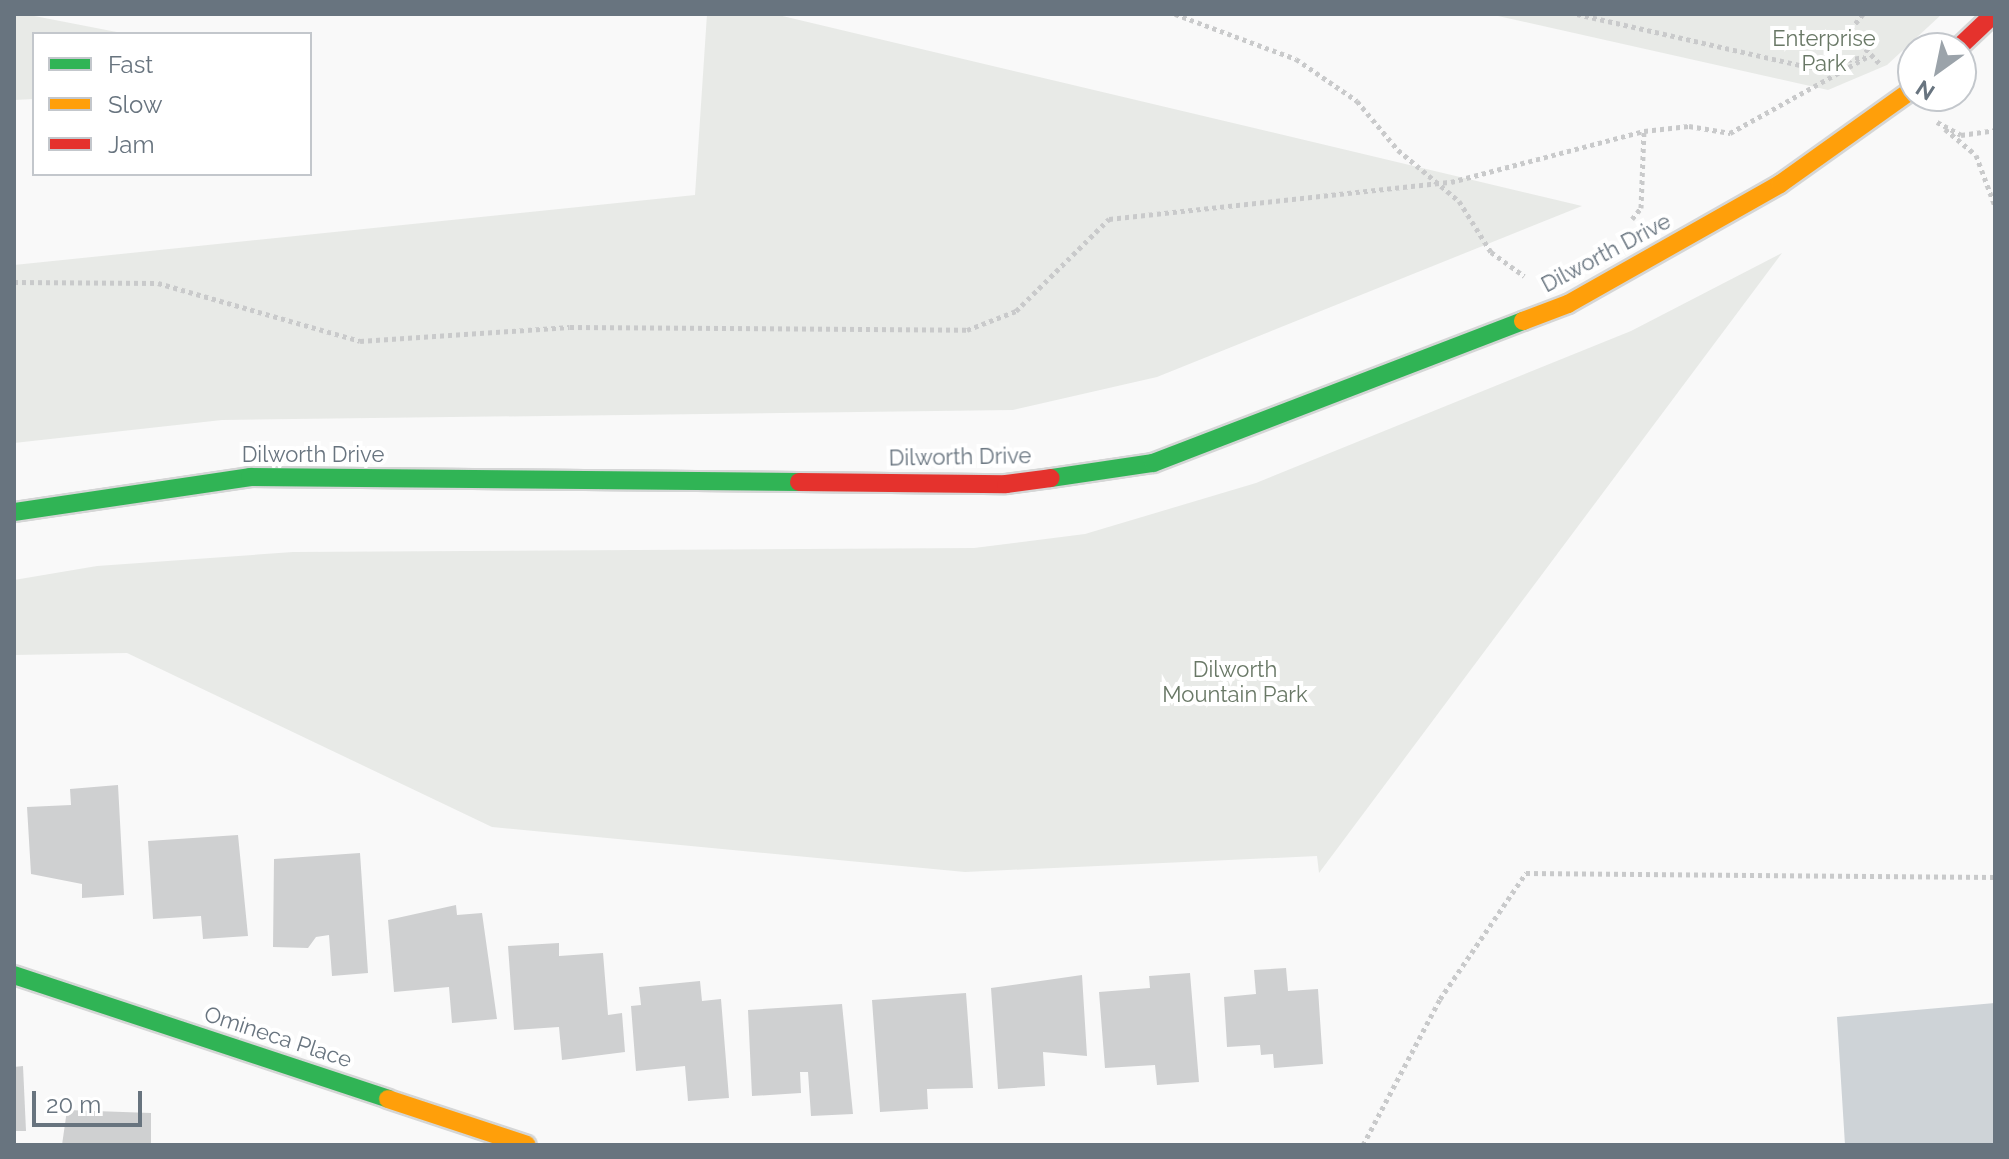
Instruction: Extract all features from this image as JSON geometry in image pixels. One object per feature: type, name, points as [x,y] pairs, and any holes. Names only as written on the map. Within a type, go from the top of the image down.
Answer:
[{"type":"street","points":[[1975,32],[1994,14]]},
{"type":"street","name":"Dilworth Drive","points":[[14,512],[250,477],[1006,484],[1153,463],[1568,304],[1820,156],[1897,101]]},
{"type":"street","name":"Omineca Place","points":[[14,975],[527,1145]]},
{"type":"path","points":[[1175,14],[1296,59],[1357,101],[1438,184],[1459,201],[1491,252],[1516,275],[1529,277]]},
{"type":"path","points":[[1577,14],[1808,67],[1869,56]]},
{"type":"path","points":[[1863,14],[1849,31],[1869,56]]},
{"type":"path","points":[[14,282],[158,283],[360,341],[570,327],[967,330],[1016,311],[1109,219],[1438,184],[1644,131],[1689,126],[1730,133],[1869,56]]},
{"type":"path","points":[[1995,130],[1961,135],[1936,121],[1976,155],[1995,206]]},
{"type":"path","points":[[1622,231],[1641,208],[1644,131]]},
{"type":"path","points":[[1363,1145],[1440,999],[1526,873],[1995,877]]},
{"type":"green space","points":[[14,14],[117,32],[32,32],[32,99],[14,100]]},
{"type":"green space","points":[[707,14],[774,14],[1582,206],[1157,377],[1013,410],[222,420],[14,443],[14,265],[695,195]]},
{"type":"green space","name":"Enterprise Park","points":[[1489,14],[1942,14],[1923,32],[1897,32],[1897,56],[1887,65],[1828,90]]},
{"type":"green space","name":"Dilworth Mountain Park","points":[[1782,253],[1319,873],[1317,856],[965,872],[492,827],[127,653],[14,655],[14,580],[97,566],[293,552],[974,548],[1085,534],[1256,483],[1631,331]]},
{"type":"shaded area","points":[[1995,1003],[1995,1145],[1845,1145],[1837,1017]]},
{"type":"building","points":[[118,785],[124,895],[82,898],[82,884],[31,874],[27,807],[71,805],[70,789]]},
{"type":"building","points":[[238,835],[248,936],[203,939],[201,916],[153,919],[148,841]]},
{"type":"building","points":[[360,853],[368,973],[332,976],[329,935],[316,937],[308,948],[273,947],[274,859]]},
{"type":"building","points":[[456,905],[457,915],[482,913],[497,1019],[452,1023],[449,987],[394,992],[388,920]]},
{"type":"building","points":[[559,943],[559,956],[603,953],[608,1015],[622,1013],[625,1052],[562,1060],[559,1027],[514,1030],[508,946]]},
{"type":"building","points":[[1286,968],[1288,991],[1318,989],[1323,1064],[1274,1068],[1273,1054],[1261,1055],[1260,1045],[1227,1047],[1224,997],[1256,994],[1254,970]]},
{"type":"building","points":[[1190,973],[1199,1082],[1157,1085],[1155,1065],[1105,1068],[1099,992],[1150,988],[1149,976]]},
{"type":"building","points":[[1082,975],[1087,1056],[1043,1052],[1045,1086],[998,1089],[991,988]]},
{"type":"building","points":[[700,981],[702,1001],[721,999],[729,1098],[688,1101],[685,1066],[636,1071],[631,1006],[641,1005],[639,987]]},
{"type":"building","points":[[966,993],[973,1088],[927,1089],[928,1109],[880,1112],[872,1000]]},
{"type":"building","points":[[842,1004],[853,1114],[811,1116],[808,1072],[800,1072],[801,1093],[752,1096],[748,1010]]},
{"type":"building","points":[[23,1066],[26,1131],[14,1131],[14,1067]]},
{"type":"building","points":[[67,1110],[151,1113],[151,1145],[62,1145]]},
{"type":"traffic: fast","points":[[1051,478],[1153,463],[1523,321]]},
{"type":"traffic: fast","points":[[14,512],[250,477],[799,482]]},
{"type":"traffic: fast","points":[[14,975],[388,1099]]},
{"type":"traffic: slow","points":[[1523,321],[1568,304],[1780,184],[1897,100]]},
{"type":"traffic: slow","points":[[388,1099],[527,1145]]},
{"type":"traffic: jam","points":[[1975,32],[1994,14]]},
{"type":"traffic: jam","points":[[799,482],[1006,484],[1051,478]]}]
